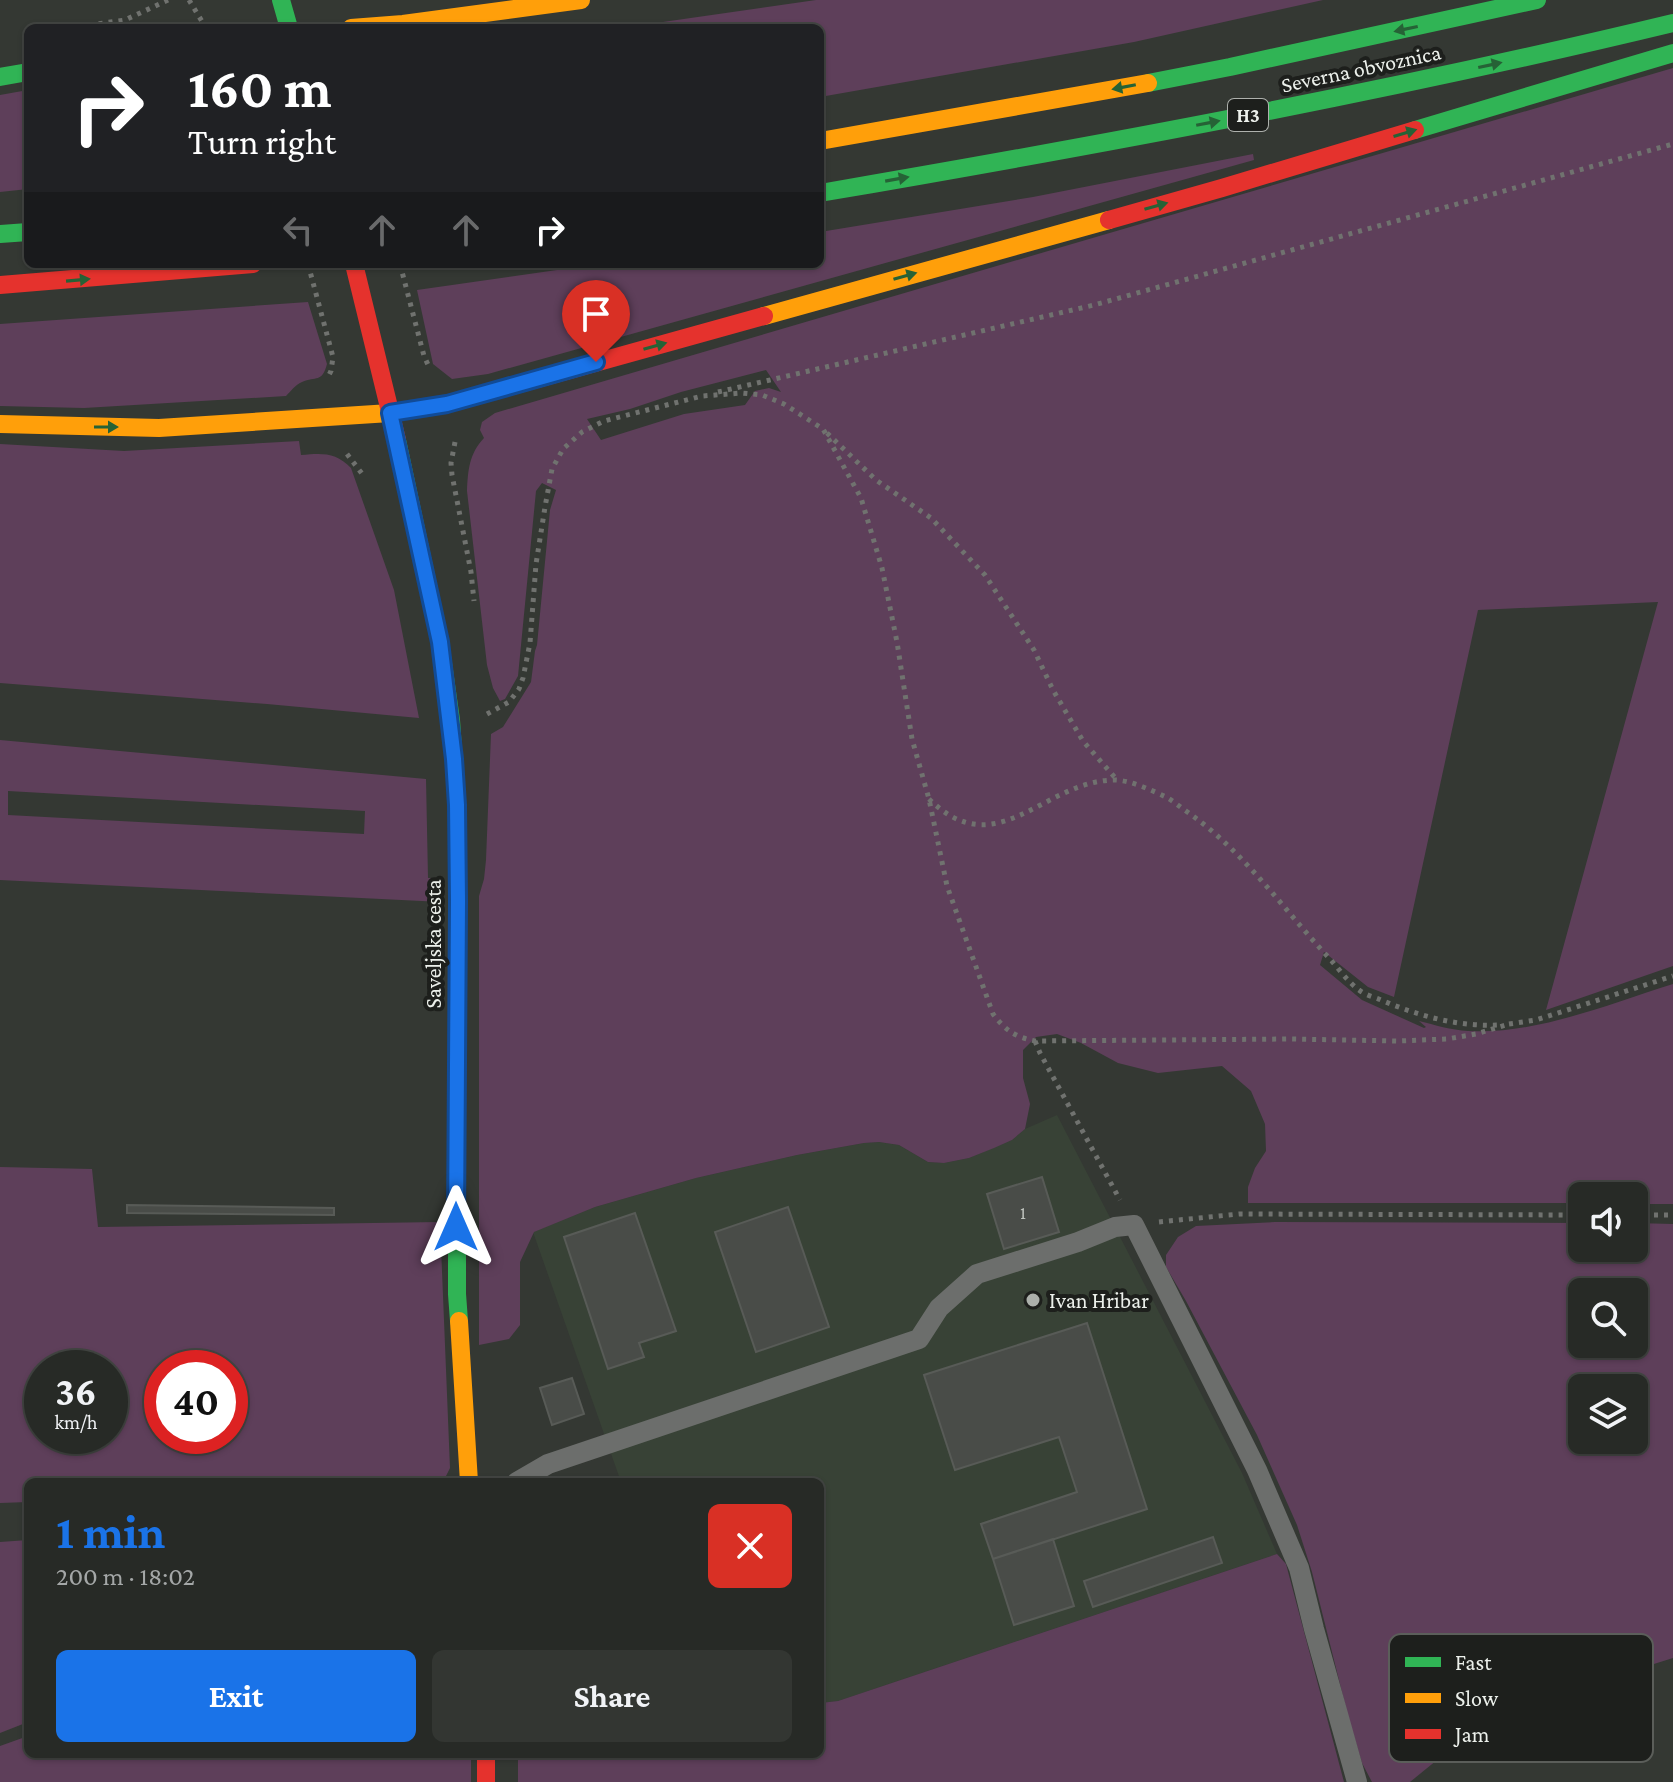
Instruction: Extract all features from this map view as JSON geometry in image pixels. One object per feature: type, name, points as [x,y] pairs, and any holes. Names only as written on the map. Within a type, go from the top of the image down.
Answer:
[{"type":"main road","points":[[281,0],[288,24]]},
{"type":"main road","points":[[403,24],[581,0]]},
{"type":"main road","name":"Severna obvoznica","points":[[824,140],[1230,67],[1537,0]]},
{"type":"main road","name":"Severna obvoznica","points":[[824,192],[1353,95],[1673,23]]},
{"type":"main road","points":[[0,424],[159,428],[390,413],[447,404],[1222,188],[1673,53]]},
{"type":"main road","points":[[0,77],[24,73]]},
{"type":"main road","points":[[0,234],[24,232]]},
{"type":"main road","points":[[0,285],[209,268]]},
{"type":"main road","name":"Saveljska cesta","points":[[355,268],[377,353],[440,642],[451,720],[457,805],[457,1294],[469,1478]]},
{"type":"main road","points":[[486,1758],[486,1782]]},
{"type":"lane","points":[[524,1478],[548,1464],[919,1339],[939,1308],[977,1274],[1115,1227],[1134,1225],[1257,1470],[1299,1568],[1357,1782]]},
{"type":"path","points":[[97,24],[125,20],[168,0]]},
{"type":"path","points":[[189,0],[204,24]]},
{"type":"path","points":[[451,720],[486,715],[509,702],[519,689],[530,643],[536,564],[552,469],[563,449],[582,432],[604,421],[1094,305],[1673,144]]},
{"type":"path","points":[[309,268],[333,357]]},
{"type":"path","points":[[401,268],[423,348]]},
{"type":"path","points":[[702,396],[742,393],[762,395],[784,404],[823,429],[876,480],[931,518],[985,575],[1034,650],[1083,741],[1117,780]]},
{"type":"path","points":[[823,429],[861,498],[878,554],[897,642],[912,739],[929,799],[947,886],[993,1014],[1004,1028],[1018,1037],[1035,1041],[1397,1041],[1447,1039],[1509,1024]]},
{"type":"path","points":[[929,799],[961,822],[982,825],[1007,821],[1092,783],[1117,780],[1167,798],[1210,828],[1265,882],[1313,941],[1360,991],[1419,1015],[1484,1026],[1536,1020],[1673,976]]},
{"type":"path","points":[[1035,1041],[1134,1225],[1239,1214],[1568,1215]]},
{"type":"path","points":[[1648,1215],[1673,1215]]},
{"type":"shaded area","points":[[816,0],[1323,0],[1134,42],[824,96],[824,24],[649,24]]},
{"type":"shaded area","points":[[1673,68],[1673,966],[1546,1010],[1658,602],[1478,610],[1394,997],[1368,987],[1324,952],[1320,965],[1362,1000],[1424,1028],[1419,1021],[1468,1031],[1493,1031],[1545,1023],[1673,984],[1673,1204],[1648,1204],[1648,1182],[1568,1182],[1568,1203],[1248,1203],[1248,1187],[1266,1151],[1265,1124],[1251,1091],[1222,1066],[1158,1073],[1118,1063],[1057,1034],[1036,1037],[1023,1050],[1023,1078],[1030,1104],[1025,1129],[1012,1140],[969,1158],[944,1163],[928,1162],[899,1145],[864,1143],[696,1178],[595,1207],[534,1232],[520,1262],[520,1325],[509,1339],[479,1345],[479,896],[486,860],[491,734],[503,727],[531,682],[550,510],[556,490],[542,483],[536,491],[518,676],[505,699],[500,701],[487,665],[467,491],[470,463],[484,438],[480,430],[482,422],[495,413]],"holes":[[[766,370],[781,392],[769,388],[755,391],[745,405],[684,414],[601,440],[587,419]]]},
{"type":"shaded area","points":[[24,91],[24,189],[0,192],[0,95]]},
{"type":"shaded area","points":[[1253,154],[1254,160],[488,374],[452,379],[433,364],[417,290],[571,268],[824,268],[824,231],[1033,197]]},
{"type":"shaded area","points":[[308,302],[327,364],[321,376],[300,383],[286,396],[84,408],[0,406],[0,324]]},
{"type":"shaded area","points":[[299,441],[301,455],[328,455],[340,459],[351,468],[394,590],[419,718],[0,683],[0,444],[124,451]]},
{"type":"shaded area","points":[[0,740],[426,779],[428,878],[443,878],[442,902],[0,880]],"holes":[[[8,791],[365,811],[364,834],[8,815]]]},
{"type":"shaded area","points":[[1057,1115],[1242,1473],[1277,1554],[838,1701],[824,1703],[824,1478],[620,1478],[533,1232],[595,1207],[696,1178],[797,1155],[879,1142],[899,1145],[928,1162],[944,1163],[969,1158],[1012,1140],[1025,1129]]},
{"type":"shaded area","points":[[0,1167],[92,1169],[98,1227],[440,1222],[450,1468],[445,1478],[24,1478],[24,1502],[0,1503]]},
{"type":"shaded area","points":[[1275,1222],[1568,1223],[1568,1262],[1648,1262],[1648,1223],[1673,1224],[1673,1658],[1653,1664],[1653,1634],[1389,1634],[1389,1762],[1435,1762],[1410,1782],[1372,1782],[1362,1763],[1348,1716],[1297,1525],[1257,1435],[1166,1267],[1166,1255],[1178,1237],[1196,1226]]},
{"type":"shaded area","points":[[24,1540],[24,1724],[0,1733],[0,1542]]},
{"type":"shaded area","points":[[1277,1554],[1286,1564],[1344,1782],[518,1782],[518,1758],[824,1758],[824,1703],[838,1701]]},
{"type":"shaded area","points":[[24,1737],[24,1758],[471,1758],[471,1782],[0,1782],[0,1746]]},
{"type":"building","points":[[1042,1177],[1059,1232],[1004,1249],[987,1194]]},
{"type":"building","points":[[127,1205],[334,1208],[334,1215],[127,1213]]},
{"type":"building","points":[[788,1207],[829,1327],[756,1352],[715,1232]]},
{"type":"building","points":[[635,1213],[676,1331],[639,1343],[644,1357],[608,1369],[564,1237]]},
{"type":"building","points":[[1087,1323],[1147,1509],[993,1559],[981,1524],[1077,1492],[1059,1437],[955,1470],[924,1375]]},
{"type":"building","points":[[572,1378],[584,1414],[552,1425],[540,1388]]},
{"type":"building","points":[[1213,1537],[1222,1563],[1093,1607],[1084,1581]]},
{"type":"building","points":[[1053,1539],[1074,1606],[1014,1625],[993,1559]]},
{"type":"traffic: fast","points":[[281,0],[288,24]]},
{"type":"traffic: fast","points":[[1148,83],[1537,0]]},
{"type":"traffic: fast","points":[[824,192],[1248,115],[1673,23]]},
{"type":"traffic: fast","points":[[1415,130],[1673,53]]},
{"type":"traffic: fast","points":[[0,77],[24,73]]},
{"type":"traffic: fast","points":[[0,234],[24,232]]},
{"type":"traffic: fast","points":[[397,440],[440,642],[451,720],[457,805],[459,1321]]},
{"type":"traffic: slow","points":[[403,24],[581,0]]},
{"type":"traffic: slow","points":[[824,140],[1148,83]]},
{"type":"traffic: slow","points":[[764,316],[1109,220]]},
{"type":"traffic: slow","points":[[0,424],[159,428],[390,413]]},
{"type":"traffic: slow","points":[[459,1321],[469,1478]]},
{"type":"traffic: jam","points":[[1109,220],[1415,130]]},
{"type":"traffic: jam","points":[[0,285],[205,268]]},
{"type":"traffic: jam","points":[[355,268],[397,440]]},
{"type":"traffic: jam","points":[[390,413],[447,404],[764,316]]},
{"type":"traffic: jam","points":[[486,1758],[486,1782]]},
{"type":"place","name":"Ivan Hribar","points":[[1033,1300]]},
{"type":"route","points":[[456,1227],[458,901],[457,805],[451,720],[440,642],[390,413],[447,404],[596,362]]}]
